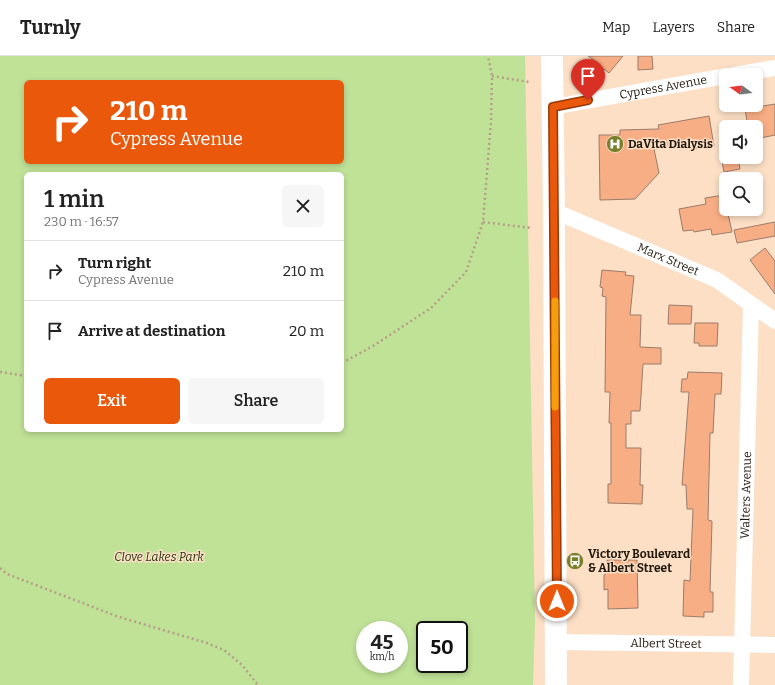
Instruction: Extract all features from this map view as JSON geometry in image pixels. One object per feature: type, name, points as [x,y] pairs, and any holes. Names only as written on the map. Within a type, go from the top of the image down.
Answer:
[{"type":"main road","points":[[552,56],[557,642],[556,685]]},
{"type":"street","points":[[763,70],[775,68]]},
{"type":"street","name":"Cypress Avenue","points":[[553,107],[719,77]]},
{"type":"street","name":"Marx Street","points":[[554,211],[717,280],[775,321]]},
{"type":"street","name":"Walters Avenue","points":[[741,685],[752,306]]},
{"type":"street","name":"Albert Street","points":[[557,642],[775,645]]},
{"type":"path","points":[[344,362],[373,346],[431,308],[466,272],[483,222],[489,160],[492,76],[488,56]]},
{"type":"path","points":[[492,76],[529,82]]},
{"type":"path","points":[[483,222],[531,228]]},
{"type":"path","points":[[0,372],[24,376]]},
{"type":"path","points":[[0,568],[7,574],[119,617],[207,643],[224,650],[242,665],[258,685]]},
{"type":"green space","name":"Clove Lakes Park","points":[[0,56],[525,56],[535,623],[533,685],[0,685]]},
{"type":"building","points":[[588,56],[623,56],[609,73],[604,69],[600,74],[590,65],[594,60]]},
{"type":"building","points":[[638,56],[652,56],[653,69],[638,70]]},
{"type":"building","points":[[775,104],[775,135],[763,138],[763,120],[747,120],[746,112],[763,112],[763,106]]},
{"type":"building","points":[[709,116],[714,146],[694,149],[693,142],[654,149],[659,173],[635,199],[600,200],[599,135],[620,135],[620,130],[659,129],[658,125]]},
{"type":"building","points":[[722,164],[739,164],[740,169],[724,172]]},
{"type":"building","points":[[719,196],[719,216],[729,216],[732,232],[712,235],[711,229],[694,232],[693,230],[683,231],[679,209],[706,204],[705,198]]},
{"type":"building","points":[[775,222],[775,236],[737,243],[734,230]]},
{"type":"building","points":[[765,248],[775,261],[775,294],[750,260]]},
{"type":"building","points":[[602,270],[626,272],[625,275],[634,276],[630,315],[641,315],[640,347],[661,348],[661,364],[643,364],[640,411],[631,411],[631,424],[626,424],[626,448],[641,448],[640,485],[643,485],[642,504],[608,503],[608,484],[611,484],[611,423],[609,423],[610,392],[605,392],[606,297],[602,296],[603,288],[600,287]]},
{"type":"building","points":[[669,305],[692,306],[691,324],[668,324]]},
{"type":"building","points":[[695,323],[718,323],[717,346],[699,346],[699,343],[694,343]]},
{"type":"building","points":[[688,372],[722,373],[721,394],[715,394],[713,433],[710,433],[708,520],[712,521],[710,592],[713,592],[713,612],[704,612],[704,617],[683,616],[684,580],[690,581],[693,509],[687,509],[686,485],[682,485],[689,392],[681,392],[682,379],[687,379]]},
{"type":"building","points":[[607,560],[637,560],[638,608],[608,609],[608,589],[604,590],[604,575],[608,572]]},
{"type":"slow traffic","points":[[555,301],[555,407]]},
{"type":"place","name":"DaVita Dialysis","points":[[615,144]]},
{"type":"place","name":"Victory Boulevard & Albert Street","points":[[575,561]]},
{"type":"route","points":[[557,601],[553,107],[588,100]]}]
